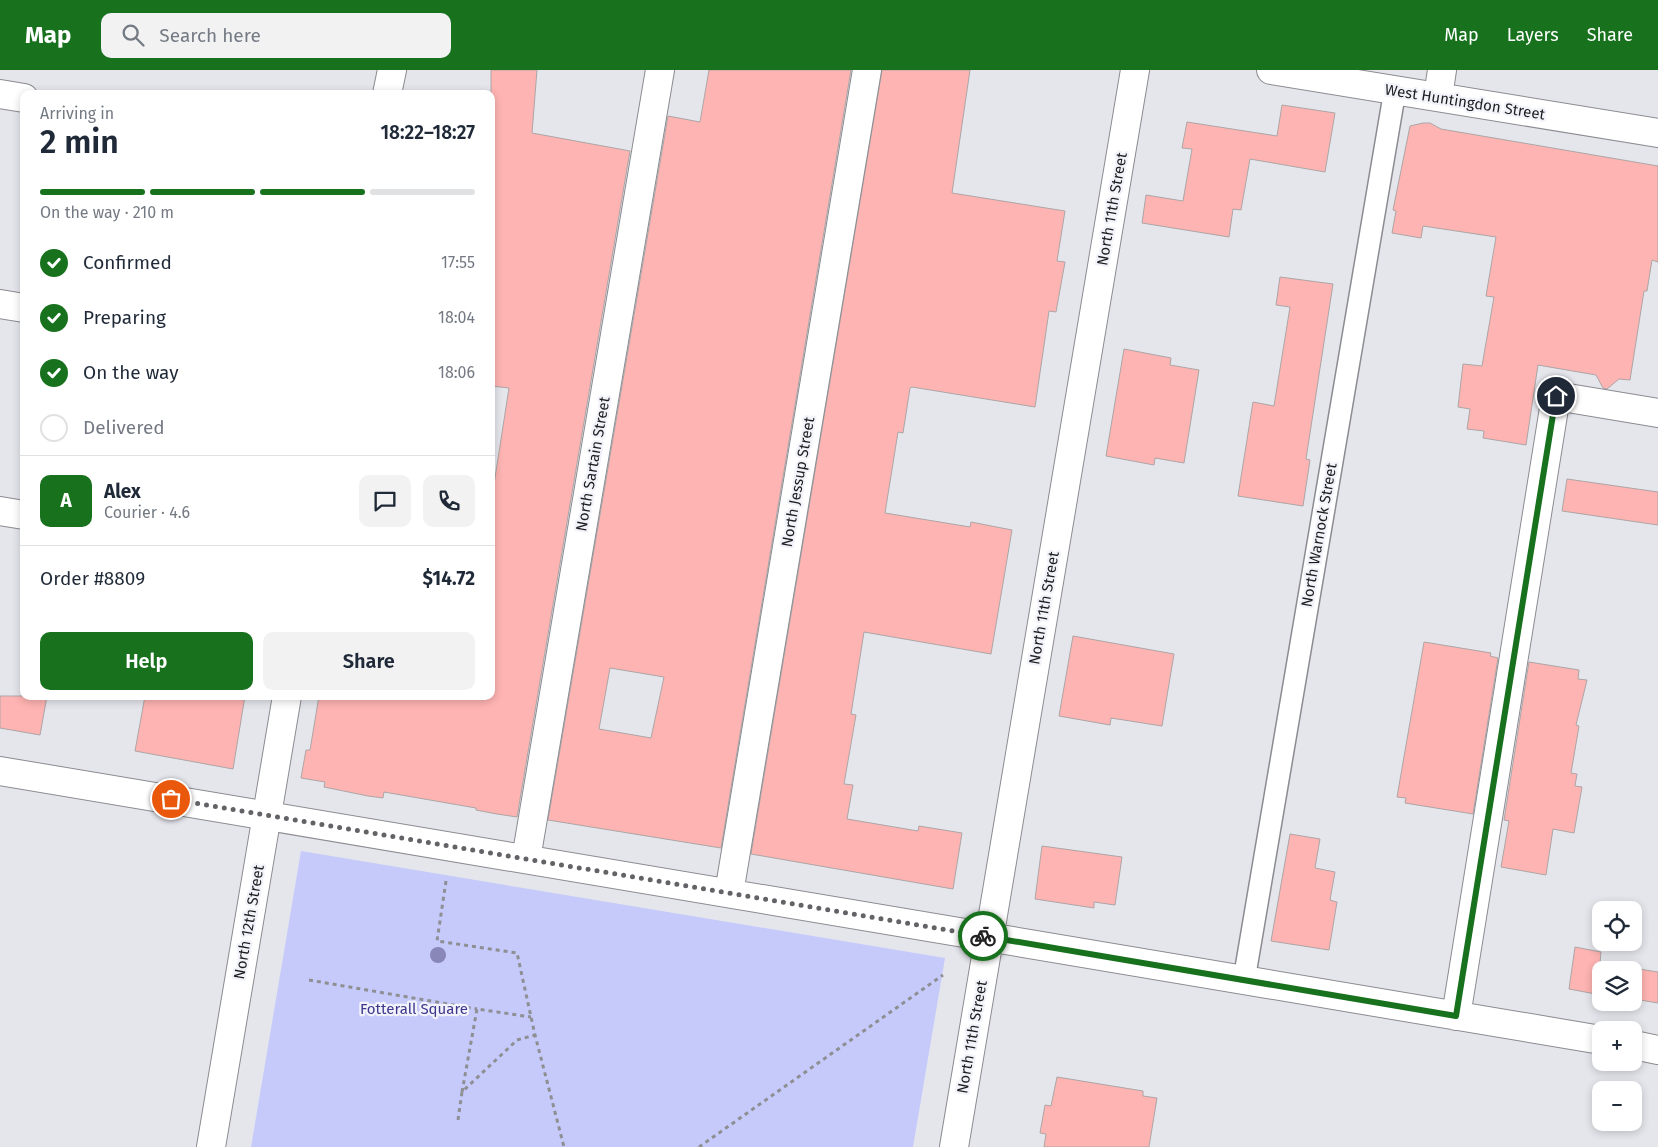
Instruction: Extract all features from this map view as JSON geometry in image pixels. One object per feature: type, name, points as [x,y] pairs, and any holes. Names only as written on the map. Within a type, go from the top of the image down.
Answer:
[{"type":"street","points":[[388,90],[392,70]]},
{"type":"street","name":"North Sartain Street","points":[[526,859],[660,70]]},
{"type":"street","name":"North Jessup Street","points":[[729,894],[868,70]]},
{"type":"street","name":"North 11th Street","points":[[954,1147],[1135,70]]},
{"type":"street","name":"West Huntingdon Street","points":[[1272,70],[1658,133]]},
{"type":"street","points":[[1438,97],[1442,70]]},
{"type":"street","points":[[0,94],[20,97]]},
{"type":"street","points":[[0,304],[20,307]]},
{"type":"street","points":[[1456,1016],[1556,396],[1658,413]]},
{"type":"street","points":[[0,511],[20,514]]},
{"type":"street","name":"North 12th Street","points":[[211,1147],[286,700]]},
{"type":"street","points":[[0,771],[1592,1039]]},
{"type":"street","points":[[1642,1047],[1658,1050]]},
{"type":"lane","name":"North Warnock Street","points":[[1244,980],[1395,90]]},
{"type":"path","points":[[446,881],[437,941],[517,952],[535,1035],[564,1147]]},
{"type":"path","points":[[699,1147],[943,975]]},
{"type":"path","points":[[309,980],[531,1017]]},
{"type":"path","points":[[458,1120],[477,1009]]},
{"type":"path","points":[[462,1092],[517,1040],[535,1035]]},
{"type":"green space","name":"Fotterall Square","points":[[301,851],[945,958],[913,1147],[251,1147]]},
{"type":"building","points":[[491,70],[537,70],[532,133],[630,151],[517,817],[384,792],[383,798],[368,796],[324,787],[325,782],[301,778],[306,750],[310,750],[318,700],[495,700],[495,478],[509,388],[495,386],[495,90],[491,90]]},
{"type":"building","points":[[709,70],[851,70],[721,848],[548,820],[668,116],[700,122]],"holes":[[[610,668],[664,677],[651,738],[599,729]]]},
{"type":"building","points":[[882,70],[970,70],[952,193],[1065,211],[1057,261],[1065,262],[1056,312],[1049,311],[1035,407],[912,387],[910,388],[903,433],[898,432],[885,513],[970,527],[971,522],[1012,530],[991,654],[864,632],[851,714],[856,715],[844,784],[853,785],[847,819],[918,831],[919,826],[962,833],[953,889],[751,854]]},
{"type":"building","points":[[1282,105],[1335,113],[1325,172],[1250,159],[1241,210],[1233,209],[1229,237],[1142,223],[1146,195],[1183,201],[1192,149],[1182,148],[1187,122],[1277,136]]},
{"type":"building","points":[[1430,123],[1441,129],[1658,166],[1658,262],[1652,260],[1647,291],[1644,291],[1630,380],[1619,379],[1607,389],[1603,388],[1596,375],[1538,365],[1526,445],[1483,438],[1484,431],[1467,429],[1470,409],[1458,407],[1463,364],[1482,366],[1494,297],[1486,296],[1496,237],[1423,226],[1421,238],[1392,233],[1396,211],[1393,210],[1410,126]]},
{"type":"building","points":[[1280,277],[1333,284],[1306,459],[1310,460],[1303,506],[1238,496],[1253,402],[1274,406],[1290,307],[1276,305]]},
{"type":"building","points":[[1124,349],[1171,358],[1170,365],[1199,370],[1184,463],[1155,458],[1154,465],[1106,456]]},
{"type":"building","points":[[1567,479],[1658,492],[1658,525],[1562,511]]},
{"type":"building","points":[[1073,636],[1174,654],[1162,726],[1111,718],[1110,725],[1059,716]]},
{"type":"building","points":[[1424,642],[1491,653],[1490,656],[1498,658],[1473,814],[1405,803],[1406,798],[1397,797]]},
{"type":"building","points":[[1529,662],[1579,670],[1578,679],[1587,680],[1576,725],[1579,726],[1571,773],[1577,774],[1575,786],[1582,787],[1574,833],[1553,829],[1546,875],[1501,867],[1509,821],[1504,820]]},
{"type":"building","points":[[0,696],[20,696],[20,700],[46,700],[40,735],[0,728]]},
{"type":"building","points":[[144,700],[244,700],[233,769],[135,751]]},
{"type":"building","points":[[1290,834],[1320,839],[1315,868],[1335,872],[1330,900],[1337,902],[1329,950],[1271,941]]},
{"type":"building","points":[[1042,846],[1122,857],[1115,905],[1094,902],[1094,908],[1035,899]]},
{"type":"building","points":[[1575,947],[1601,952],[1600,961],[1592,961],[1592,993],[1569,989]]},
{"type":"building","points":[[1642,970],[1658,972],[1658,1003],[1642,1000]]},
{"type":"building","points":[[1057,1077],[1143,1091],[1143,1096],[1157,1098],[1149,1147],[1044,1147],[1046,1134],[1040,1133],[1045,1105],[1051,1106]]},
{"type":"way so far","points":[[171,799],[983,936]]},
{"type":"route","points":[[983,936],[1456,1016],[1556,396]]}]
